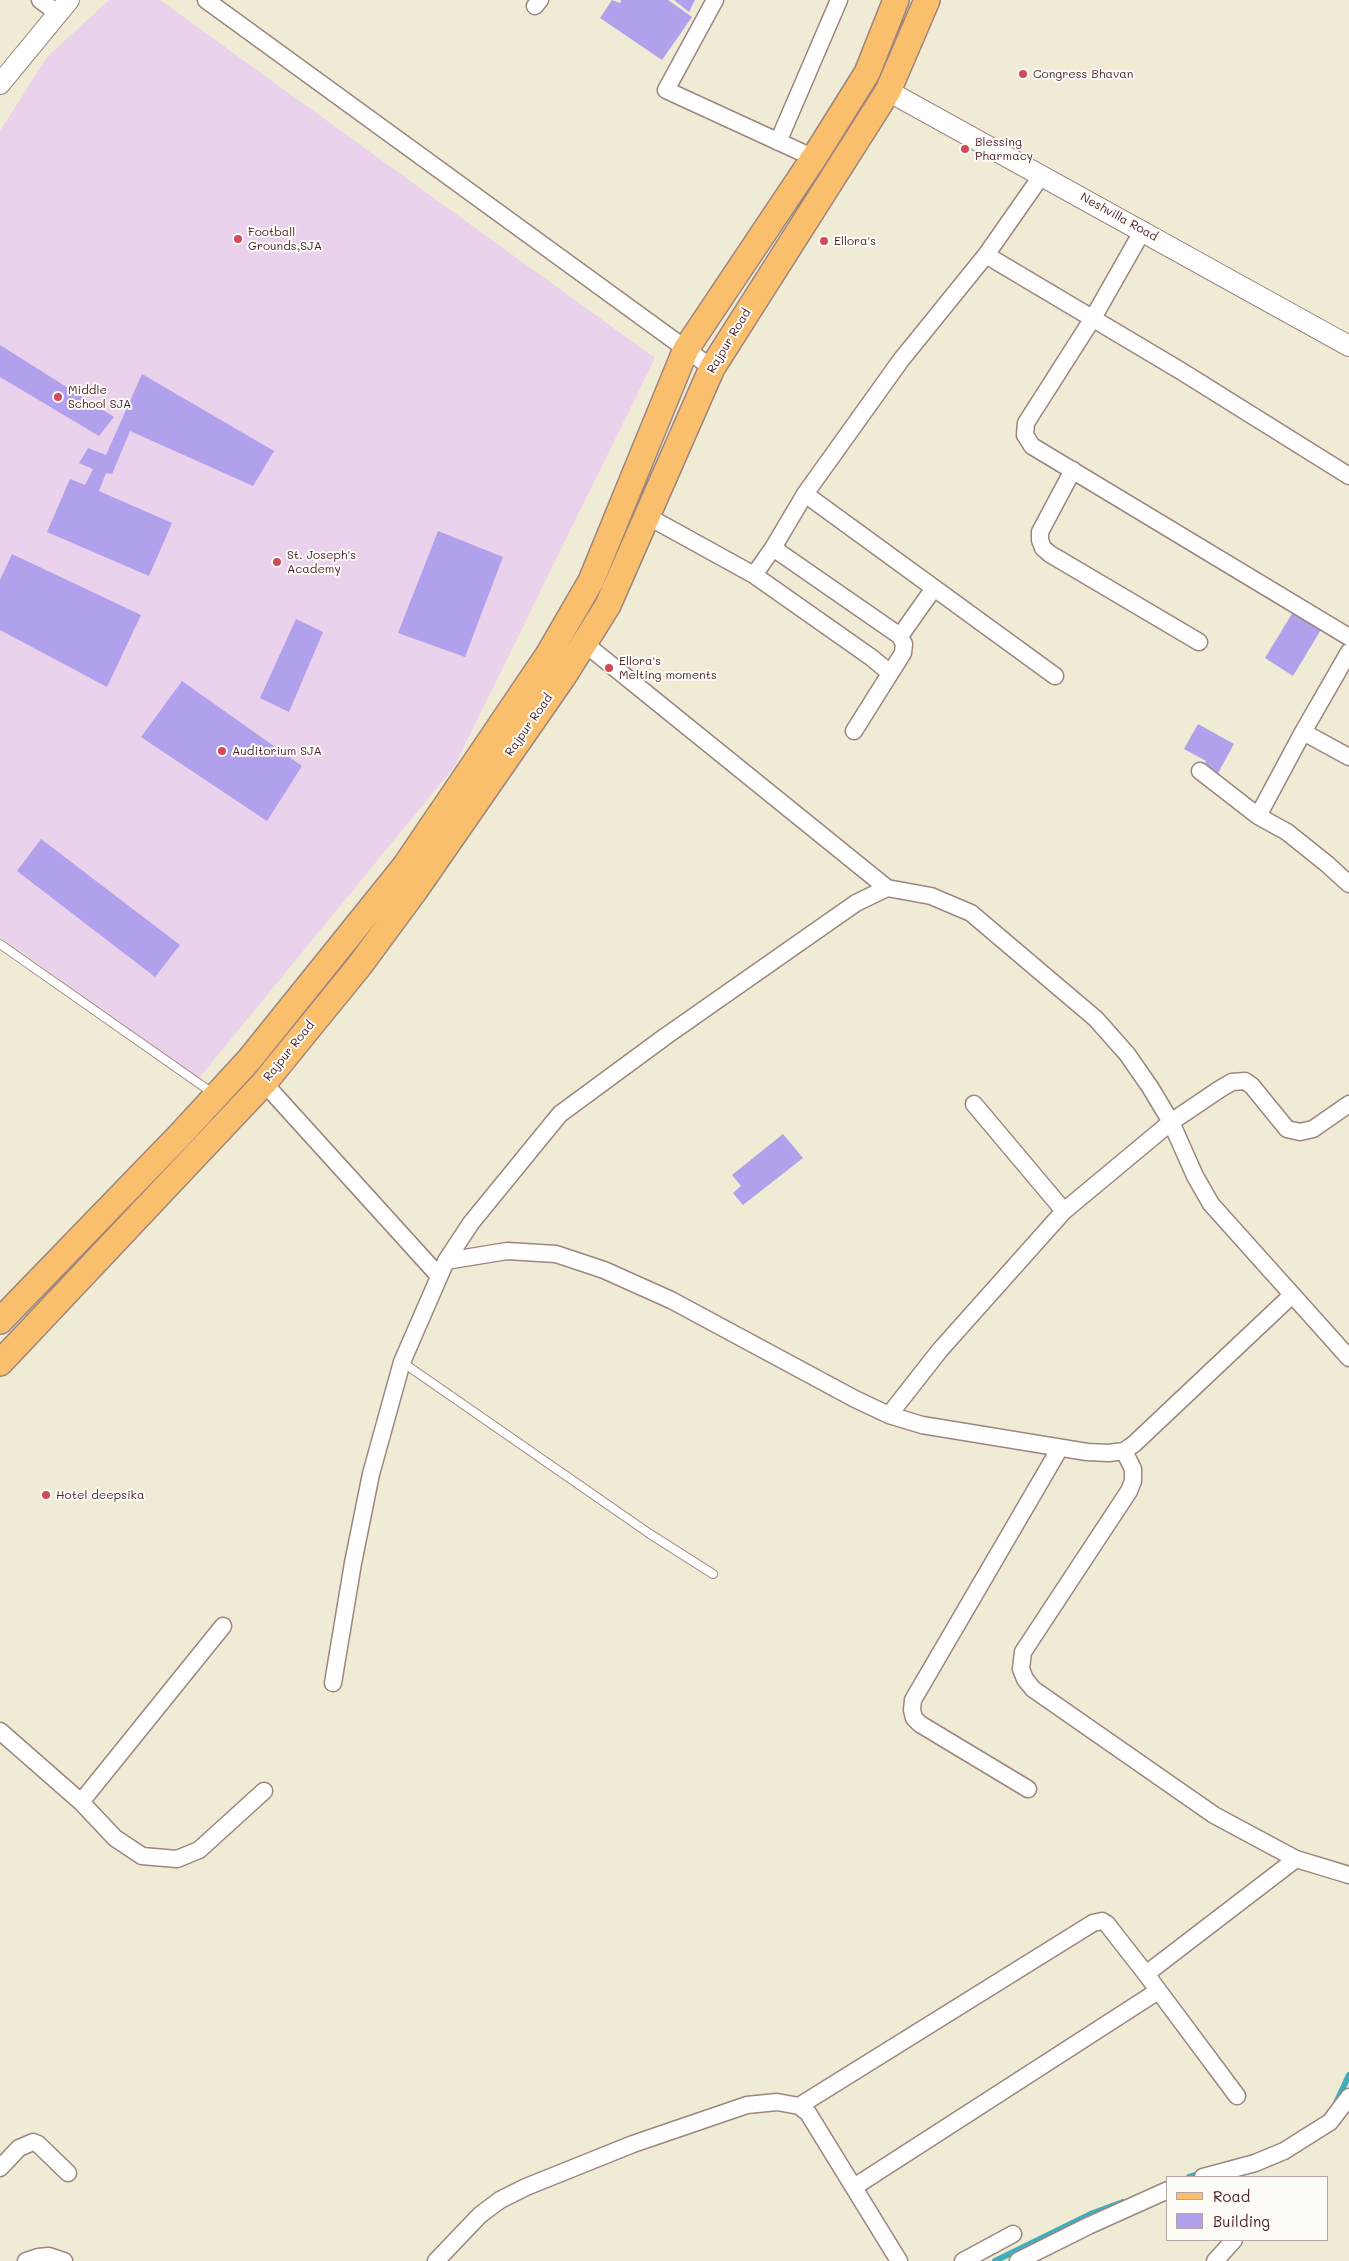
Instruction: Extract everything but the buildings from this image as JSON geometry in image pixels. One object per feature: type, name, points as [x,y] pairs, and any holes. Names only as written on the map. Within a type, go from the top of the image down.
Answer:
[{"type":"main road","name":"Rajpur Road","points":[[0,1321],[256,1052],[405,866],[548,655],[591,581],[686,349],[814,158],[867,73],[896,0]]},
{"type":"main road","name":"Rajpur Road","points":[[0,1363],[264,1083],[360,964],[416,889],[584,643],[608,605],[712,368],[888,90],[927,0]]},
{"type":"street","points":[[0,84],[63,7],[40,0]]},
{"type":"street","points":[[206,0],[712,368]]},
{"type":"street","points":[[715,0],[666,90],[814,158]]},
{"type":"street","points":[[778,142],[839,0]]},
{"type":"street","name":"Neshvilla Road","points":[[888,90],[1349,346]]},
{"type":"street","points":[[754,575],[773,548],[805,494],[901,360],[986,255],[1042,175]]},
{"type":"street","points":[[1143,230],[1094,318],[1026,423],[1025,435],[1032,446],[1349,637]]},
{"type":"street","points":[[986,255],[1094,318],[1349,476]]},
{"type":"street","points":[[1073,470],[1040,532],[1043,548],[1050,554],[1199,642]]},
{"type":"street","points":[[805,494],[1055,676]]},
{"type":"street","points":[[647,516],[754,575],[872,658],[890,673]]},
{"type":"street","points":[[773,548],[900,636],[904,644],[903,653],[854,731]]},
{"type":"street","points":[[900,636],[934,588]]},
{"type":"street","points":[[584,643],[887,888],[931,896],[971,913],[1096,1019],[1127,1054],[1150,1087],[1171,1122],[1195,1176],[1211,1204],[1349,1358]]},
{"type":"street","points":[[1258,816],[1349,652]]},
{"type":"street","points":[[1303,732],[1349,757]]},
{"type":"street","points":[[1200,771],[1258,816],[1287,832],[1349,884]]},
{"type":"street","points":[[333,1683],[353,1563],[371,1474],[402,1362],[442,1269],[471,1223],[560,1114],[666,1036],[848,908],[887,888]]},
{"type":"street","points":[[889,1415],[940,1350],[1064,1211],[1171,1122],[1220,1089],[1232,1082],[1238,1081],[1245,1081],[1252,1086],[1287,1129],[1300,1132],[1312,1129],[1349,1104]]},
{"type":"street","points":[[264,1083],[442,1269]]},
{"type":"street","points":[[974,1104],[1064,1211]]},
{"type":"street","points":[[442,1269],[507,1251],[556,1254],[604,1270],[671,1300],[855,1399],[889,1415],[922,1425],[1060,1448],[1109,1454],[1124,1451],[1134,1444],[1292,1295]]},
{"type":"street","points":[[1028,1789],[920,1724],[914,1718],[912,1710],[913,1700],[1060,1448]]},
{"type":"street","points":[[1124,1451],[1133,1469],[1133,1481],[1129,1491],[1023,1652],[1021,1669],[1025,1680],[1033,1689],[1214,1815],[1296,1859],[1349,1875]]},
{"type":"street","points":[[81,1802],[223,1626]]},
{"type":"street","points":[[0,1731],[81,1802],[115,1838],[142,1856],[177,1859],[199,1850],[264,1791]]},
{"type":"street","points":[[1146,1974],[1296,1859]]},
{"type":"street","points":[[799,2106],[1096,1921],[1107,1924],[1236,2096]]},
{"type":"street","points":[[854,2187],[1158,1991]]},
{"type":"street","points":[[1207,2176],[1255,2163],[1284,2151],[1330,2122],[1349,2097]]},
{"type":"street","points":[[436,2261],[480,2215],[500,2200],[526,2187],[633,2144],[747,2105],[777,2102],[799,2106],[814,2122],[898,2261]]},
{"type":"street","points":[[0,2168],[19,2148],[33,2142],[38,2144],[68,2173]]},
{"type":"street","points":[[1018,2261],[1088,2226],[1166,2191]]},
{"type":"street","points":[[963,2261],[1013,2234]]},
{"type":"street","points":[[1215,2261],[1233,2241]]},
{"type":"street","points":[[26,2261],[49,2256],[64,2261]]},
{"type":"lane","points":[[0,944],[216,1096]]},
{"type":"lane","points":[[402,1362],[650,1534],[713,1574]]},
{"type":"shaded area","name":"St. Joseph's Academy","points":[[109,0],[160,0],[655,358],[454,767],[199,1078],[0,937],[0,131],[47,57]]},
{"type":"waterway","points":[[1336,2103],[1349,2075]]},
{"type":"waterway","points":[[1192,2176],[1203,2173]]},
{"type":"waterway","points":[[995,2261],[1093,2213],[1123,2202]]},
{"type":"place","name":"Congress Bhavan","points":[[1023,74]]},
{"type":"place","name":"Blessing Pharmacy","points":[[965,149]]},
{"type":"place","name":"Football Grounds,SJA","points":[[238,239]]},
{"type":"place","name":"Ellora's","points":[[824,241]]},
{"type":"place","name":"Middle School SJA","points":[[58,397]]},
{"type":"place","name":"St. Joseph's Academy","points":[[277,562]]},
{"type":"place","name":"Ellora's Melting moments","points":[[609,668]]},
{"type":"place","name":"Auditorium SJA","points":[[222,751]]},
{"type":"place","name":"Hotel deepsika","points":[[46,1495]]}]
